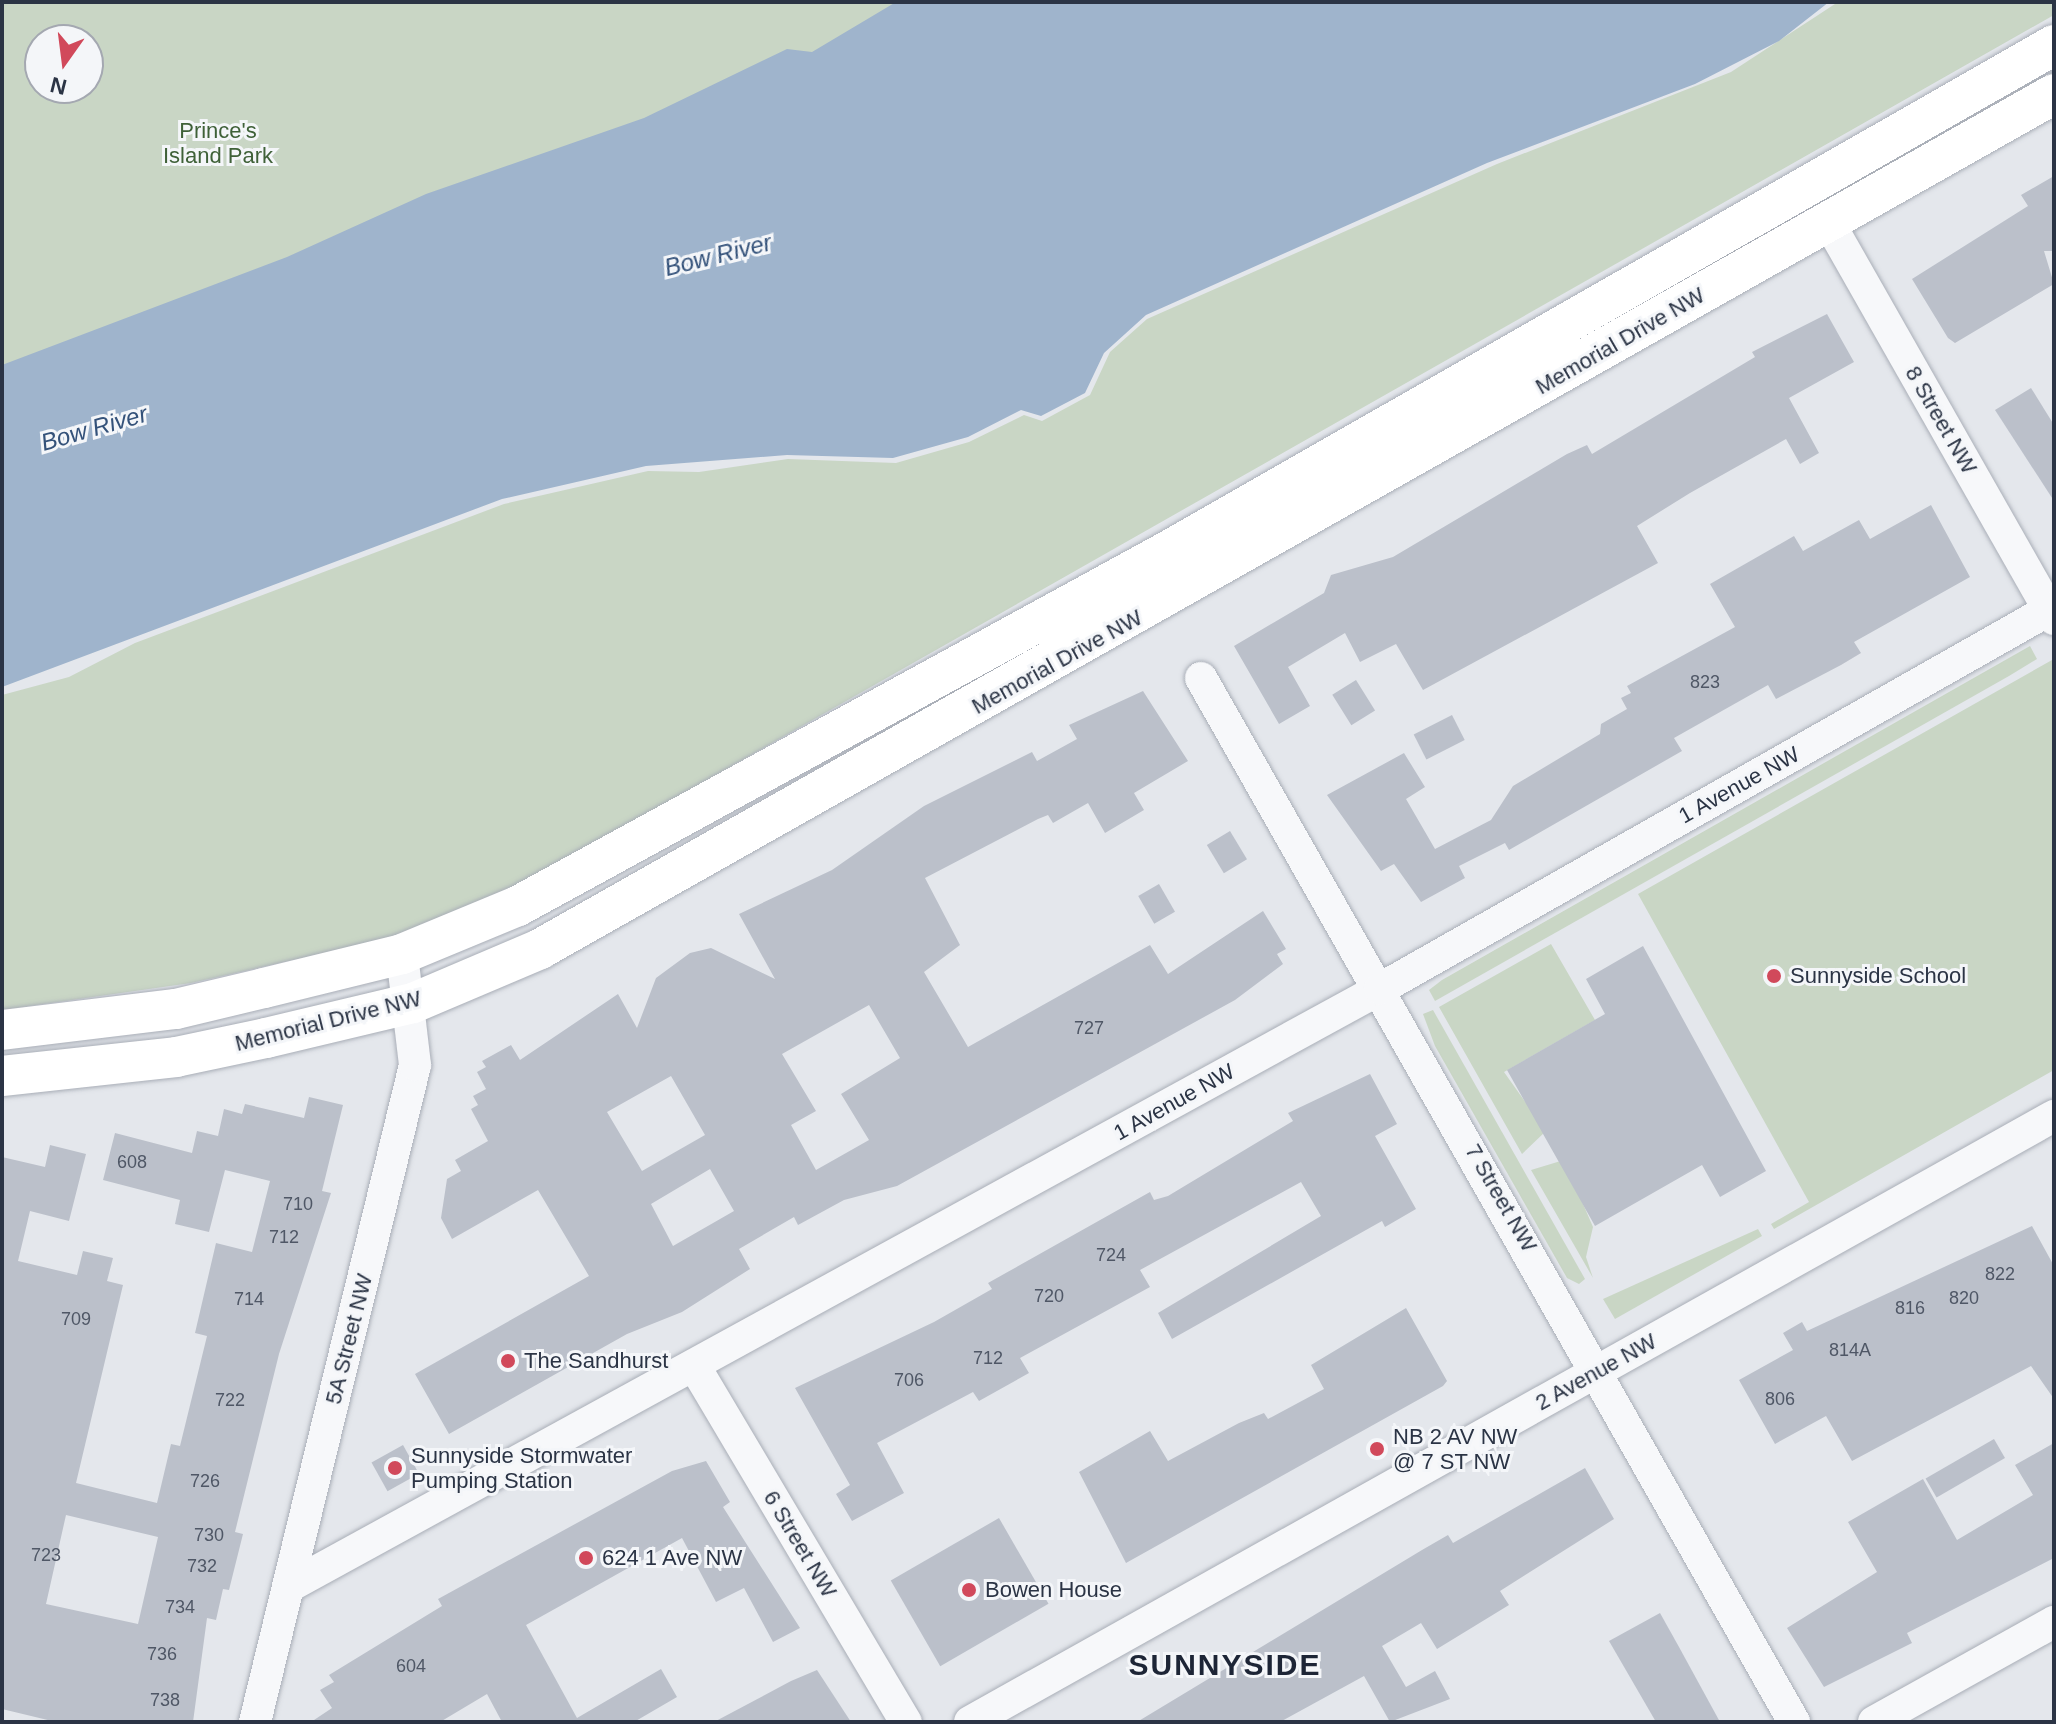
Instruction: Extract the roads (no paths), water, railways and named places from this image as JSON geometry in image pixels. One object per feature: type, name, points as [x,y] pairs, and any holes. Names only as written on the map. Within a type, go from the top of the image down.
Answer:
[{"type":"main road","name":"Memorial Drive NW","points":[[2,1030],[176,1009],[402,954],[518,906],[1152,559],[2054,45]]},
{"type":"main road","name":"Memorial Drive NW","points":[[2,1076],[176,1057],[413,1003],[554,942],[2054,94]]},
{"type":"street","name":"8 Street NW","points":[[1828,221],[2052,612]]},
{"type":"street","name":"1 Avenue NW","points":[[288,1587],[695,1367],[1380,989],[2052,612]]},
{"type":"street","name":"7 Street NW","points":[[1201,678],[1599,1370],[1794,1722]]},
{"type":"street","name":"5A Street NW","points":[[255,1722],[415,1065],[413,1003],[402,954]]},
{"type":"street","name":"2 Avenue NW","points":[[970,1722],[2054,1116]]},
{"type":"street","name":"6 Street NW","points":[[695,1367],[906,1722]]},
{"type":"street","points":[[1874,1722],[2054,1622]]},
{"type":"water","name":"Bow River","points":[[896,2],[1829,2],[1779,41],[1695,84],[1487,163],[1146,315],[1104,353],[1085,393],[1041,416],[1021,410],[968,437],[893,458],[787,455],[646,466],[502,499],[2,687],[2,365],[287,257],[426,194],[644,118],[787,49],[812,52]]},
{"type":"place","name":"Sunnyside School","points":[[1774,976]]},
{"type":"place","name":"The Sandhurst","points":[[508,1361]]},
{"type":"place","name":"NB 2 AV NW @ 7 ST NW","points":[[1377,1449]]},
{"type":"place","name":"Sunnyside Stormwater Pumping Station","points":[[395,1468]]},
{"type":"place","name":"624 1 Ave NW","points":[[586,1558]]},
{"type":"place","name":"Bowen House","points":[[969,1590]]},
{"type":"district","name":"SUNNYSIDE","points":[[1225,1665]]},
{"type":"park label","name":"Prince's Island Park","points":[[218,142]]}]
